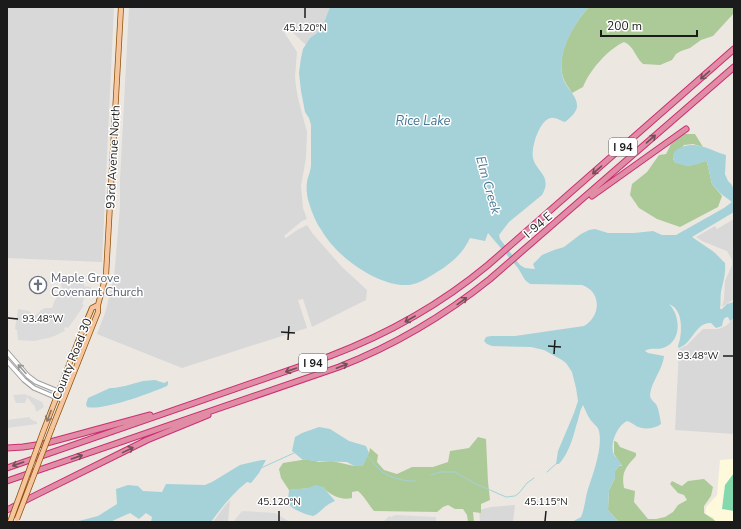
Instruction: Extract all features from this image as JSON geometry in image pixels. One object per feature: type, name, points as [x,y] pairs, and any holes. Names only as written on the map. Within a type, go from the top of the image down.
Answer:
[{"type":"highway","name":"I 94","points":[[7,468],[316,362],[369,340],[425,310],[460,287],[512,245],[734,49]]},
{"type":"highway","name":"I 94","points":[[570,211],[734,67]]},
{"type":"highway","points":[[570,211],[686,129]]},
{"type":"highway","name":"I-94 E","points":[[226,406],[339,367],[388,346],[418,330],[475,292],[570,211]]},
{"type":"highway","name":"I 94","points":[[7,481],[226,406]]},
{"type":"highway","points":[[7,510],[147,440],[226,406]]},
{"type":"highway","points":[[7,448],[43,444],[174,410]]},
{"type":"main road","name":"93rd Avenue North","points":[[98,305],[108,262],[121,7]]},
{"type":"main road","name":"County Road 30","points":[[10,522],[56,397],[92,308],[98,305],[98,312],[62,400],[16,520]]},
{"type":"street","points":[[7,352],[28,376],[36,382],[65,394]]},
{"type":"street","points":[[7,361],[29,384],[62,400]]},
{"type":"shaded area","points":[[7,7],[114,7],[102,262],[7,258]]},
{"type":"shaded area","points":[[129,7],[330,7],[321,30],[310,38],[306,45],[288,28],[284,32],[297,52],[295,77],[296,87],[307,132],[306,158],[301,186],[303,208],[307,219],[302,221],[284,236],[286,238],[307,225],[342,267],[367,290],[366,300],[312,327],[303,299],[298,300],[307,328],[182,368],[97,334],[105,313],[114,278],[120,206]]},
{"type":"shaded area","points":[[734,219],[734,299],[722,307],[725,281],[732,265],[732,260],[727,251],[696,237],[715,226],[717,229]]},
{"type":"shaded area","points":[[61,282],[84,283],[84,286],[91,287],[89,295],[86,294],[82,304],[84,305],[68,328],[64,328],[65,331],[52,337],[34,341],[18,340],[17,330],[15,329],[18,309],[29,311],[33,315],[36,315],[45,308],[52,308],[55,300],[62,292]]},
{"type":"shaded area","points":[[734,318],[734,434],[675,430],[679,349],[687,345],[703,329],[718,329],[726,326]]},
{"type":"shaded area","points":[[26,394],[27,396],[28,395],[42,402],[44,407],[36,412],[35,407],[27,397],[25,403],[16,403],[13,395]]},
{"type":"shaded area","points":[[30,417],[30,419],[37,422],[37,424],[7,428],[7,420]]},
{"type":"shaded area","points":[[734,459],[734,522],[714,522],[714,518],[705,514],[706,507],[717,495],[720,460]]},
{"type":"shaded area","points":[[230,500],[228,522],[213,522],[224,507]]},
{"type":"shaded area","points":[[515,505],[513,522],[480,522],[479,510],[491,507]]},
{"type":"shaded area","points":[[242,511],[275,513],[290,522],[233,522]]},
{"type":"shaded area","points":[[395,515],[436,517],[436,522],[383,522],[389,516],[391,517]]},
{"type":"green space","points":[[589,7],[734,7],[734,13],[713,36],[701,40],[690,48],[676,54],[672,60],[660,65],[643,64],[630,46],[624,42],[618,45],[600,61],[590,74],[583,87],[572,93],[565,82],[562,73],[561,63],[563,52],[571,32]]},
{"type":"green space","points":[[684,134],[695,134],[703,147],[693,144],[684,145],[673,159],[675,162],[688,166],[705,161],[707,162],[712,184],[722,196],[718,207],[680,227],[657,219],[639,208],[630,195],[632,184],[647,172],[659,155],[666,154],[671,144]]},
{"type":"green space","points":[[478,437],[486,439],[490,500],[481,504],[481,513],[473,512],[474,522],[468,522],[467,515],[463,509],[455,509],[448,505],[437,512],[374,511],[358,491],[352,492],[352,498],[344,499],[332,495],[323,487],[289,490],[281,478],[279,469],[283,463],[308,459],[319,462],[332,461],[354,466],[369,453],[370,448],[378,455],[377,462],[384,470],[397,474],[412,467],[433,467],[448,462],[450,451],[469,448]]},
{"type":"green space","points":[[614,441],[617,442],[620,447],[636,453],[636,456],[625,470],[623,478],[624,488],[635,491],[634,502],[648,519],[665,517],[673,512],[678,505],[687,500],[684,495],[678,493],[670,484],[672,481],[682,486],[688,481],[704,479],[713,487],[711,496],[704,506],[704,513],[717,522],[619,522],[608,510],[609,490],[615,478],[615,471],[619,466],[622,466],[614,454]]},
{"type":"green space","points":[[734,473],[734,511],[722,509],[725,485]]},
{"type":"water","name":"Rice Lake","points":[[330,7],[589,7],[571,32],[566,42],[561,63],[565,83],[576,100],[577,107],[565,122],[553,118],[547,120],[537,135],[533,148],[533,158],[545,179],[545,189],[542,195],[509,222],[499,235],[500,239],[520,265],[525,268],[535,269],[533,264],[542,255],[564,247],[589,230],[595,229],[608,233],[653,231],[662,235],[676,235],[732,202],[720,193],[712,184],[707,162],[704,161],[699,164],[688,166],[675,163],[673,157],[674,153],[684,146],[696,145],[726,155],[725,174],[734,191],[734,212],[692,237],[714,252],[725,263],[720,309],[727,304],[734,302],[734,318],[730,321],[728,317],[725,318],[722,326],[716,328],[711,323],[701,326],[687,343],[678,348],[681,334],[679,314],[673,306],[669,304],[676,315],[678,328],[674,340],[663,348],[649,349],[645,351],[664,356],[662,366],[652,385],[650,395],[657,406],[661,424],[652,428],[645,428],[636,426],[627,421],[623,423],[617,431],[613,441],[614,455],[622,465],[615,471],[615,478],[609,490],[608,510],[619,522],[572,522],[581,517],[582,514],[597,460],[600,437],[598,429],[589,417],[583,405],[568,451],[559,464],[556,464],[558,451],[578,401],[572,372],[566,363],[544,350],[531,347],[492,346],[484,341],[486,337],[491,336],[515,336],[584,326],[590,322],[594,316],[597,304],[596,298],[589,288],[582,285],[530,284],[525,280],[518,268],[488,233],[485,241],[470,238],[464,248],[448,265],[420,282],[409,285],[384,281],[372,276],[348,260],[338,251],[329,241],[314,218],[307,193],[307,182],[311,167],[311,125],[305,112],[299,73],[303,49],[310,38],[321,30]]},
{"type":"water","points":[[155,380],[164,383],[168,381],[168,384],[160,389],[127,401],[94,408],[87,407],[86,404],[88,398],[110,388]]},
{"type":"water","points":[[319,427],[330,429],[349,441],[366,446],[369,453],[363,466],[354,466],[347,462],[311,461],[308,459],[303,460],[292,451],[295,437]]},
{"type":"water","points":[[266,460],[259,473],[251,483],[247,482],[237,491],[211,522],[151,522],[152,517],[146,513],[139,519],[130,513],[110,522],[75,522],[98,516],[117,504],[116,489],[128,485],[138,486],[143,491],[162,492],[166,484],[205,485],[240,465]]},
{"type":"water","points":[[315,485],[323,487],[335,501],[313,516],[300,512],[290,506],[288,501],[289,490],[312,487]]},
{"type":"waterway","points":[[261,468],[294,453]]},
{"type":"waterway","points":[[367,456],[385,474],[401,480],[416,481]]},
{"type":"waterway","points":[[547,472],[557,463]]},
{"type":"waterway","points":[[431,475],[440,472],[455,472],[474,483],[506,497],[515,496],[534,478]]},
{"type":"place","name":"Maple Grove Covenant Church","points":[[38,285]]},
{"type":"water label","name":"Elm Creek","points":[[488,185]]}]
